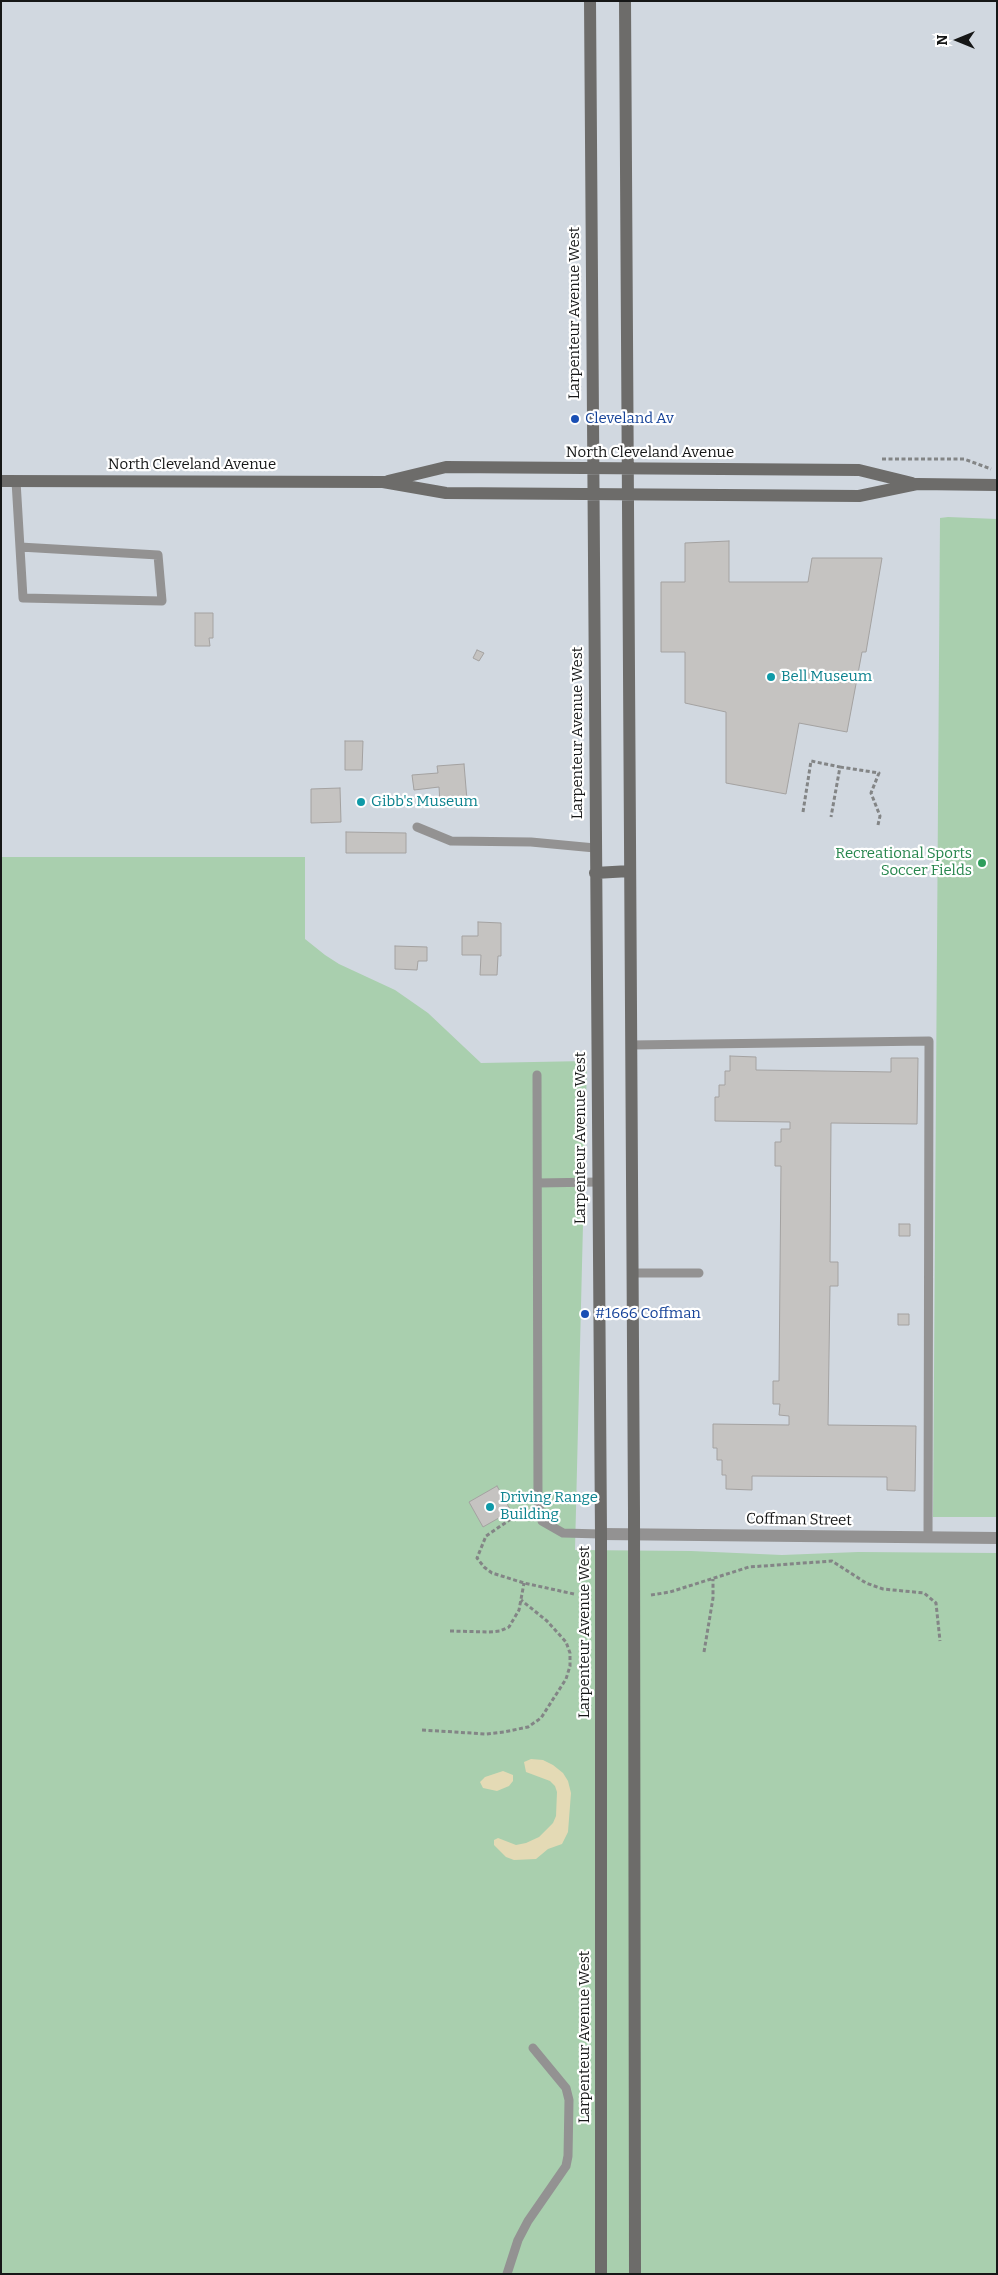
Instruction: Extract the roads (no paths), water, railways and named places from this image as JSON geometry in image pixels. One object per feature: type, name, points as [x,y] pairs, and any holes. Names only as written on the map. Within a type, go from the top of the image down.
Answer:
[{"type":"main road","name":"Larpenteur Avenue West","points":[[590,1],[592,494],[601,1534],[601,2274]]},
{"type":"main road","points":[[625,1],[634,1534],[635,2274]]},
{"type":"main road","name":"North Cleveland Avenue","points":[[383,482],[446,467],[859,470],[917,484]]},
{"type":"main road","name":"North Cleveland Avenue","points":[[1,481],[383,482],[446,493],[859,496],[917,484],[997,485]]},
{"type":"main road","points":[[595,873],[630,871]]},
{"type":"street","name":"Coffman Street","points":[[601,1534],[997,1538]]},
{"type":"lane","points":[[16,481],[23,598],[162,601],[158,555],[20,547]]},
{"type":"lane","points":[[417,827],[451,841],[531,842],[595,848]]},
{"type":"lane","points":[[631,1046],[929,1041],[928,1538]]},
{"type":"lane","points":[[537,1076],[538,1501],[542,1521],[563,1533],[601,1534]]},
{"type":"lane","points":[[538,1183],[598,1182]]},
{"type":"lane","points":[[632,1273],[699,1273]]},
{"type":"lane","points":[[507,2274],[518,2240],[528,2221],[566,2166],[568,2156],[569,2100],[566,2088],[533,2048]]},
{"type":"place","name":"Cleveland Av","points":[[575,419]]},
{"type":"place","name":"Bell Museum","points":[[771,677]]},
{"type":"place","name":"Gibb's Museum","points":[[361,802]]},
{"type":"place","name":"Recreational Sports Soccer Fields","points":[[982,863]]},
{"type":"place","name":"#1666 Coffman","points":[[585,1314]]},
{"type":"place","name":"Driving Range Building","points":[[490,1507]]}]
